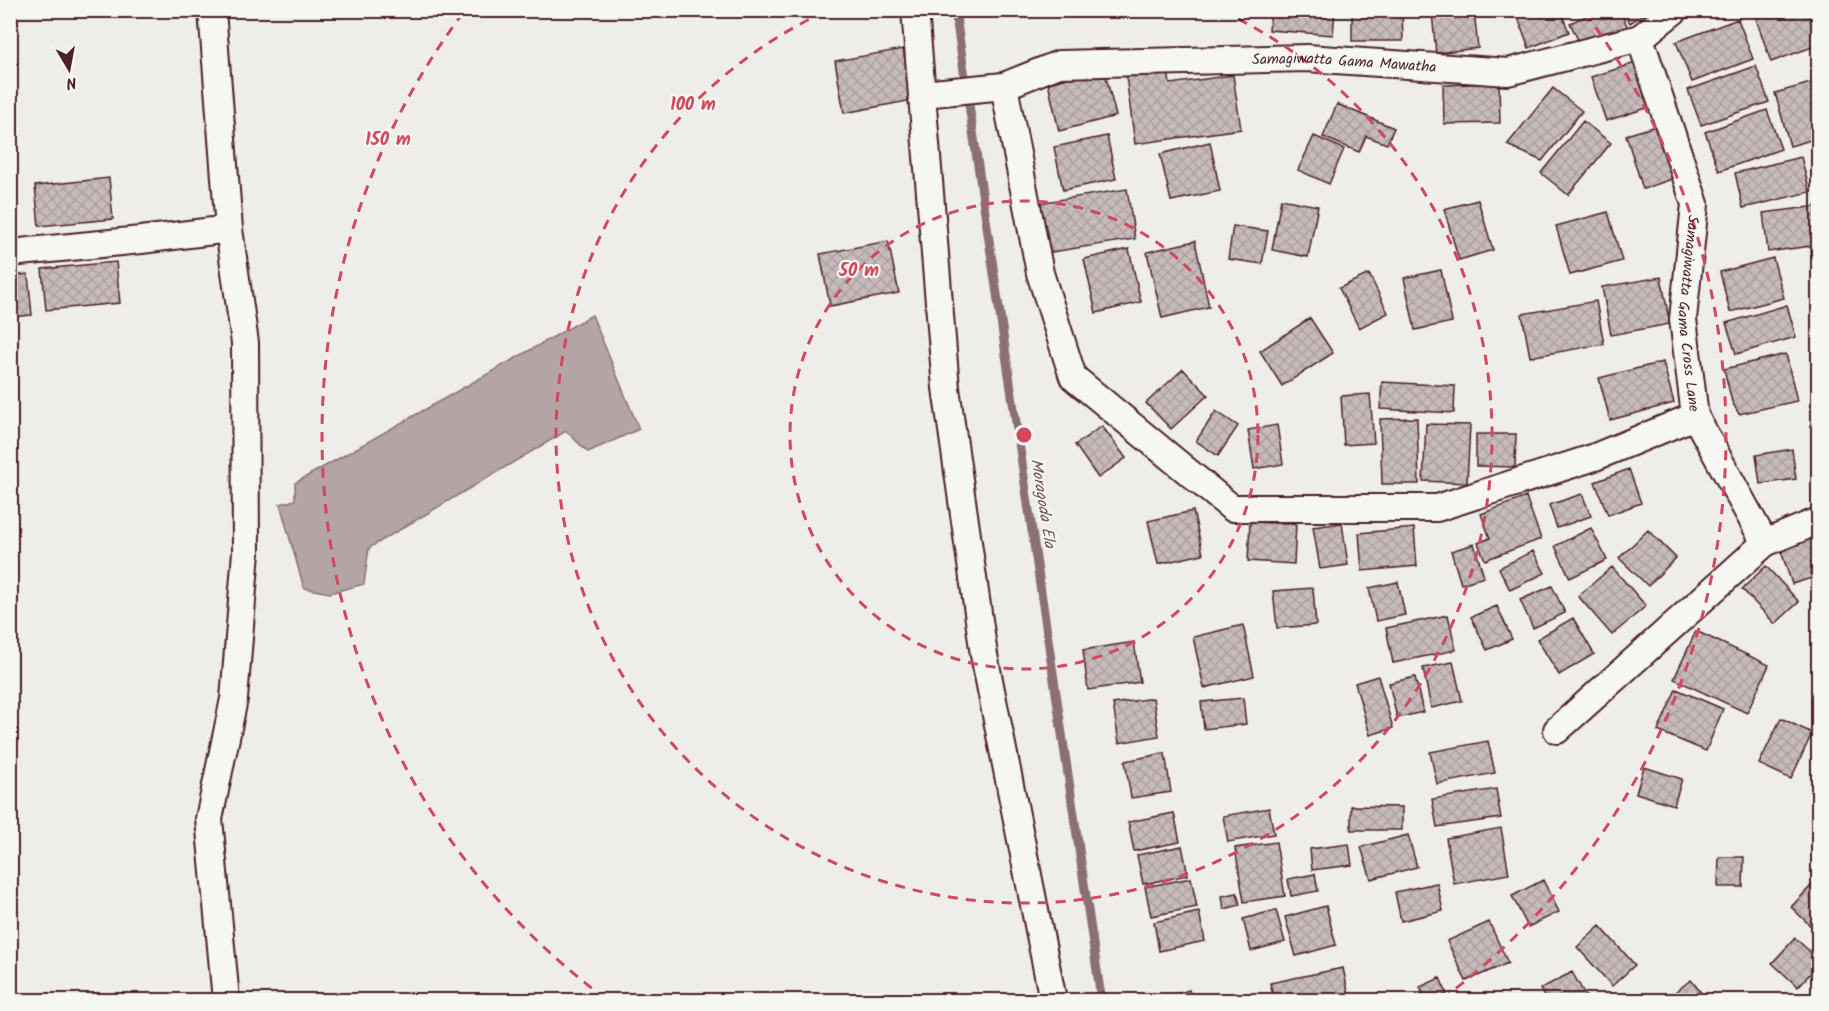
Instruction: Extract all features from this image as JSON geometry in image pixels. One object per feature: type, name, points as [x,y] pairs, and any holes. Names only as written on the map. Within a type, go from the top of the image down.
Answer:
[{"type":"street","points":[[213,10],[229,229],[245,343],[246,552],[234,699],[209,819],[226,1000]]},
{"type":"street","points":[[915,10],[946,388],[984,656],[1053,1000]]},
{"type":"street","name":"Samagiwatta Gama Mawatha","points":[[923,94],[1004,86],[1059,64],[1307,58],[1508,72],[1640,38],[1675,10]]},
{"type":"street","name":"Samagiwatta Gama Cross Lane","points":[[1640,38],[1695,204],[1683,319],[1695,416],[1765,543]]},
{"type":"street","points":[[1004,86],[1040,273],[1073,377],[1232,508],[1437,508],[1595,457],[1695,416]]},
{"type":"street","points":[[10,253],[229,229]]},
{"type":"street","points":[[1557,730],[1765,543],[1818,521]]},
{"type":"shaded area","points":[[592,315],[639,429],[588,452],[566,431],[369,548],[364,584],[330,593],[304,588],[280,504],[295,500],[295,483]]},
{"type":"building","points":[[1271,10],[1335,10],[1333,35],[1269,30]]},
{"type":"building","points":[[1352,10],[1402,10],[1403,41],[1352,41]]},
{"type":"building","points":[[1474,10],[1478,48],[1436,53],[1432,13]]},
{"type":"building","points":[[1529,10],[1560,10],[1569,32],[1529,48],[1517,15]]},
{"type":"building","points":[[1599,10],[1620,10],[1628,28],[1582,48],[1570,23]]},
{"type":"building","points":[[1623,10],[1651,10],[1630,23]]},
{"type":"building","points":[[1753,10],[1808,10],[1818,45],[1771,62]]},
{"type":"building","points":[[1738,19],[1753,59],[1692,82],[1676,42]]},
{"type":"building","points":[[903,49],[913,100],[844,113],[835,61]]},
{"type":"building","points":[[1642,61],[1656,105],[1606,121],[1591,77]]},
{"type":"building","points":[[1756,66],[1769,102],[1701,125],[1688,90]]},
{"type":"building","points":[[1104,69],[1116,116],[1059,131],[1048,83]]},
{"type":"building","points":[[1168,71],[1170,84],[1233,75],[1241,129],[1135,144],[1126,76]]},
{"type":"building","points":[[1818,81],[1818,138],[1790,146],[1775,93]]},
{"type":"building","points":[[1499,83],[1500,123],[1444,124],[1443,85]]},
{"type":"building","points":[[1553,88],[1582,111],[1542,161],[1507,145]]},
{"type":"building","points":[[1337,104],[1394,128],[1387,144],[1366,136],[1359,152],[1323,137]]},
{"type":"building","points":[[1767,110],[1781,149],[1719,171],[1705,132]]},
{"type":"building","points":[[1583,121],[1611,143],[1568,195],[1541,173]]},
{"type":"building","points":[[1656,126],[1672,179],[1643,189],[1626,135]]},
{"type":"building","points":[[1107,136],[1116,179],[1063,190],[1054,147]]},
{"type":"building","points":[[1314,136],[1344,149],[1329,184],[1298,170]]},
{"type":"building","points":[[1210,142],[1220,191],[1171,201],[1160,154]]},
{"type":"building","points":[[1801,157],[1810,192],[1743,208],[1735,173]]},
{"type":"building","points":[[109,178],[113,219],[39,226],[35,186]]},
{"type":"building","points":[[1127,189],[1135,239],[1046,253],[1038,203]]},
{"type":"building","points":[[1281,199],[1318,206],[1308,257],[1272,250]]},
{"type":"building","points":[[1478,200],[1493,250],[1459,260],[1444,209]]},
{"type":"building","points":[[1818,206],[1818,245],[1768,252],[1763,213]]},
{"type":"building","points":[[1608,212],[1622,261],[1570,275],[1556,226]]},
{"type":"building","points":[[1233,226],[1268,231],[1262,264],[1228,259]]},
{"type":"building","points":[[888,241],[899,293],[830,306],[820,254]]},
{"type":"building","points":[[1195,241],[1209,307],[1162,318],[1147,252]]},
{"type":"building","points":[[1129,249],[1141,302],[1096,313],[1084,259]]},
{"type":"building","points":[[1773,258],[1784,298],[1730,312],[1720,272]]},
{"type":"building","points":[[116,262],[120,303],[46,310],[42,269]]},
{"type":"building","points":[[1441,270],[1452,322],[1415,330],[1404,278]]},
{"type":"building","points":[[28,274],[32,315],[10,317],[10,276]]},
{"type":"building","points":[[1369,274],[1388,313],[1359,328],[1339,288]]},
{"type":"building","points":[[1661,277],[1670,324],[1611,335],[1602,287]]},
{"type":"building","points":[[1596,301],[1604,344],[1530,357],[1522,314]]},
{"type":"building","points":[[1787,305],[1796,337],[1736,354],[1726,323]]},
{"type":"building","points":[[1310,318],[1333,353],[1282,386],[1260,351]]},
{"type":"building","points":[[1786,354],[1797,401],[1739,414],[1732,402],[1724,369]]},
{"type":"building","points":[[1663,362],[1674,403],[1610,420],[1599,378]]},
{"type":"building","points":[[1183,369],[1208,395],[1171,429],[1146,403]]},
{"type":"building","points":[[1382,382],[1455,386],[1454,413],[1380,409]]},
{"type":"building","points":[[1370,394],[1374,443],[1344,445],[1341,396]]},
{"type":"building","points":[[1216,411],[1238,426],[1218,456],[1196,441]]},
{"type":"building","points":[[1417,418],[1419,484],[1382,484],[1380,419]]},
{"type":"building","points":[[1426,424],[1470,425],[1467,483],[1423,481]]},
{"type":"building","points":[[1277,425],[1283,464],[1254,469],[1248,430]]},
{"type":"building","points":[[1102,426],[1126,458],[1098,478],[1075,445]]},
{"type":"building","points":[[1476,434],[1516,434],[1515,467],[1476,466]]},
{"type":"building","points":[[1792,449],[1796,479],[1760,484],[1756,455]]},
{"type":"building","points":[[1629,469],[1641,503],[1608,515],[1595,482]]},
{"type":"building","points":[[1582,494],[1591,516],[1557,528],[1549,505]]},
{"type":"building","points":[[1526,497],[1541,539],[1485,560],[1478,543],[1490,538],[1481,514]]},
{"type":"building","points":[[1193,511],[1203,554],[1158,564],[1148,521]]},
{"type":"building","points":[[1250,522],[1296,524],[1294,564],[1248,561]]},
{"type":"building","points":[[1342,523],[1348,565],[1320,569],[1313,527]]},
{"type":"building","points":[[1414,528],[1417,566],[1362,571],[1359,533]]},
{"type":"building","points":[[1591,528],[1607,560],[1570,578],[1555,546]]},
{"type":"building","points":[[1648,530],[1676,558],[1648,586],[1619,558]]},
{"type":"building","points":[[1818,535],[1818,576],[1792,584],[1780,548]]},
{"type":"building","points":[[1474,544],[1484,577],[1461,584],[1451,551]]},
{"type":"building","points":[[1533,551],[1545,573],[1510,590],[1499,568]]},
{"type":"building","points":[[1766,566],[1799,602],[1775,624],[1742,589]]},
{"type":"building","points":[[1612,567],[1646,606],[1612,635],[1578,596]]},
{"type":"building","points":[[1398,582],[1405,615],[1376,621],[1369,588]]},
{"type":"building","points":[[1552,586],[1565,613],[1533,628],[1520,600]]},
{"type":"building","points":[[1313,588],[1316,625],[1277,628],[1273,591]]},
{"type":"building","points":[[1497,606],[1512,639],[1487,650],[1471,617]]},
{"type":"building","points":[[1448,615],[1456,650],[1393,663],[1386,628]]},
{"type":"building","points":[[1573,618],[1594,654],[1559,675],[1537,639]]},
{"type":"building","points":[[1243,625],[1254,676],[1204,688],[1193,637]]},
{"type":"building","points":[[1696,631],[1769,665],[1747,713],[1674,679]]},
{"type":"building","points":[[1134,642],[1140,682],[1088,690],[1083,650]]},
{"type":"building","points":[[1453,662],[1462,701],[1431,708],[1423,668]]},
{"type":"building","points":[[1378,676],[1393,728],[1370,735],[1355,683]]},
{"type":"building","points":[[1415,677],[1423,712],[1397,718],[1389,683]]},
{"type":"building","points":[[1676,689],[1723,709],[1706,751],[1658,731]]},
{"type":"building","points":[[1153,698],[1159,736],[1119,743],[1113,704]]},
{"type":"building","points":[[1243,698],[1246,724],[1204,729],[1201,702]]},
{"type":"building","points":[[1781,718],[1812,733],[1791,779],[1759,764]]},
{"type":"building","points":[[1488,741],[1495,773],[1437,784],[1430,752]]},
{"type":"building","points":[[1165,753],[1171,792],[1131,798],[1125,761]]},
{"type":"building","points":[[1644,767],[1682,779],[1674,805],[1636,793]]},
{"type":"building","points":[[1496,789],[1501,818],[1437,827],[1432,799]]},
{"type":"building","points":[[1351,806],[1402,807],[1402,830],[1351,830]]},
{"type":"building","points":[[1269,808],[1274,834],[1228,842],[1223,816]]},
{"type":"building","points":[[1174,813],[1180,842],[1134,851],[1128,822]]},
{"type":"building","points":[[1501,828],[1509,874],[1454,884],[1446,838]]},
{"type":"building","points":[[1408,835],[1417,867],[1371,879],[1361,847]]},
{"type":"building","points":[[1276,842],[1285,896],[1244,902],[1235,848]]},
{"type":"building","points":[[1349,844],[1352,865],[1312,870],[1310,849]]},
{"type":"building","points":[[1182,846],[1188,875],[1143,884],[1137,855]]},
{"type":"building","points":[[1719,857],[1744,857],[1743,887],[1718,887]]},
{"type":"building","points":[[1315,874],[1318,891],[1291,896],[1288,879]]},
{"type":"building","points":[[1191,878],[1197,907],[1151,916],[1145,887]]},
{"type":"building","points":[[1543,880],[1559,912],[1528,927],[1512,896]]},
{"type":"building","points":[[1437,883],[1443,911],[1401,921],[1395,892]]},
{"type":"building","points":[[1813,884],[1818,890],[1818,933],[1791,907]]},
{"type":"building","points":[[1237,893],[1240,905],[1224,909],[1222,896]]},
{"type":"building","points":[[1326,906],[1336,945],[1296,956],[1285,917]]},
{"type":"building","points":[[1276,910],[1285,942],[1251,951],[1243,919]]},
{"type":"building","points":[[1199,912],[1205,941],[1159,951],[1154,922]]},
{"type":"building","points":[[1489,922],[1508,963],[1466,981],[1447,941]]},
{"type":"building","points":[[1600,926],[1635,965],[1612,986],[1577,947]]},
{"type":"building","points":[[1795,938],[1818,959],[1818,965],[1798,987],[1772,963]]},
{"type":"building","points":[[1343,968],[1349,996],[1330,1000],[1274,1000],[1270,983]]},
{"type":"building","points":[[1572,972],[1588,1000],[1546,1000],[1540,989]]},
{"type":"building","points":[[1440,978],[1447,994],[1426,1000],[1420,987]]},
{"type":"building","points":[[1691,980],[1707,1000],[1664,1000]]},
{"type":"building","points":[[1189,990],[1193,1000],[1158,1000]]},
{"type":"waterway","name":"Moragoda Ela","points":[[955,10],[1103,1000]]}]
